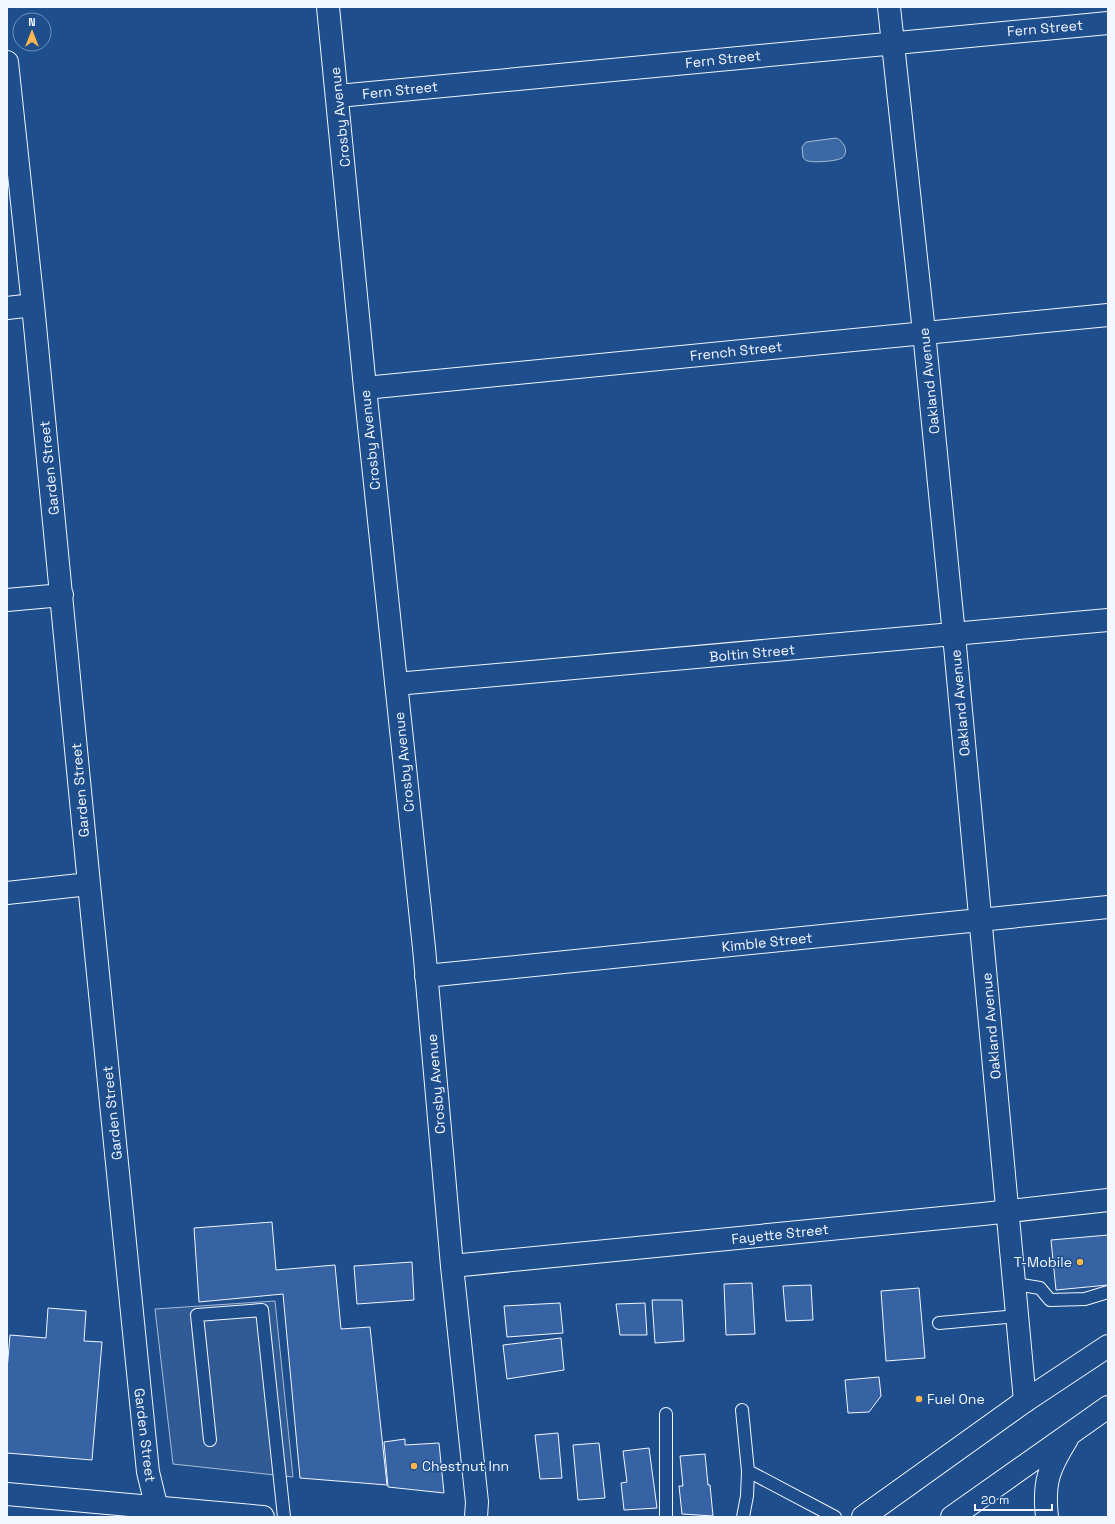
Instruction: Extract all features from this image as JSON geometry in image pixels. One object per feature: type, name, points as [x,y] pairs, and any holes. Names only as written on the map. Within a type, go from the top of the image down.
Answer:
[{"type":"main road","name":"Crosby Avenue","points":[[328,7],[338,96],[365,388],[426,976],[452,1266],[477,1502],[476,1517]]},
{"type":"main road","name":"Oakland Avenue","points":[[889,7],[924,332],[954,634],[1025,1400]]},
{"type":"main road","name":"Fern Street","points":[[338,96],[1108,22]]},
{"type":"main road","name":"Garden Street","points":[[7,62],[33,305],[148,1472],[158,1512]]},
{"type":"main road","points":[[7,308],[33,305]]},
{"type":"main road","name":"French Street","points":[[365,388],[1108,315]]},
{"type":"main road","points":[[7,600],[62,595]]},
{"type":"main road","name":"Boltin Street","points":[[396,684],[1108,620]]},
{"type":"main road","points":[[7,893],[89,884]]},
{"type":"main road","name":"Kimble Street","points":[[426,976],[1108,907]]},
{"type":"main road","name":"Fayette Street","points":[[452,1266],[1108,1200]]},
{"type":"main road","points":[[863,1517],[1025,1400],[1108,1346]]},
{"type":"main road","points":[[952,1517],[1108,1406]]},
{"type":"main road","points":[[1047,1517],[1047,1478],[1054,1460],[1071,1433]]},
{"type":"main road","points":[[7,1494],[158,1512],[263,1517]]},
{"type":"lane","points":[[1015,1284],[1040,1288],[1050,1300],[1085,1299],[1108,1292]]},
{"type":"lane","points":[[210,1440],[196,1314],[262,1310],[284,1517]]},
{"type":"lane","points":[[939,1323],[1018,1316]]},
{"type":"lane","points":[[742,1410],[748,1471],[747,1496],[743,1517]]},
{"type":"lane","points":[[666,1414],[666,1517]]},
{"type":"lane","points":[[748,1471],[835,1517]]},
{"type":"shaded area","points":[[836,138],[839,139],[845,146],[845,153],[842,158],[831,161],[811,162],[803,157],[802,147],[806,142]]},
{"type":"shaded area","points":[[275,1301],[293,1477],[173,1464],[155,1309]]},
{"type":"building","points":[[272,1222],[276,1270],[335,1265],[341,1329],[370,1327],[387,1485],[300,1478],[283,1294],[199,1302],[194,1228]]},
{"type":"building","name":"T-Mobile","points":[[1108,1235],[1108,1285],[1056,1290],[1051,1240]]},
{"type":"building","points":[[412,1262],[414,1300],[357,1304],[354,1266]]},
{"type":"building","points":[[752,1283],[755,1334],[726,1335],[724,1284]]},
{"type":"building","points":[[811,1285],[813,1320],[786,1321],[783,1286]]},
{"type":"building","points":[[919,1288],[925,1358],[886,1361],[881,1291]]},
{"type":"building","points":[[652,1300],[682,1300],[684,1341],[655,1343]]},
{"type":"building","points":[[560,1303],[563,1333],[507,1337],[504,1306]]},
{"type":"building","points":[[645,1303],[647,1335],[620,1335],[616,1304]]},
{"type":"building","points":[[48,1308],[86,1311],[84,1341],[102,1342],[92,1460],[7,1453],[7,1370],[10,1335],[46,1338]]},
{"type":"building","points":[[561,1338],[564,1370],[507,1379],[503,1345]]},
{"type":"building","points":[[879,1377],[881,1396],[869,1412],[848,1413],[845,1380]]},
{"type":"building","points":[[558,1433],[562,1478],[540,1479],[535,1435]]},
{"type":"building","name":"Chestnut Inn","points":[[405,1439],[405,1445],[439,1443],[444,1493],[388,1487],[384,1442]]},
{"type":"building","points":[[599,1443],[605,1498],[578,1500],[573,1445]]},
{"type":"building","points":[[649,1448],[657,1508],[624,1510],[621,1483],[627,1482],[623,1451]]},
{"type":"building","points":[[705,1454],[713,1516],[682,1514],[679,1486],[683,1486],[680,1456]]},
{"type":"place","name":"T-Mobile","points":[[1080,1262]]},
{"type":"place","name":"Fuel One","points":[[919,1399]]},
{"type":"place","name":"Chestnut Inn","points":[[414,1466]]}]
